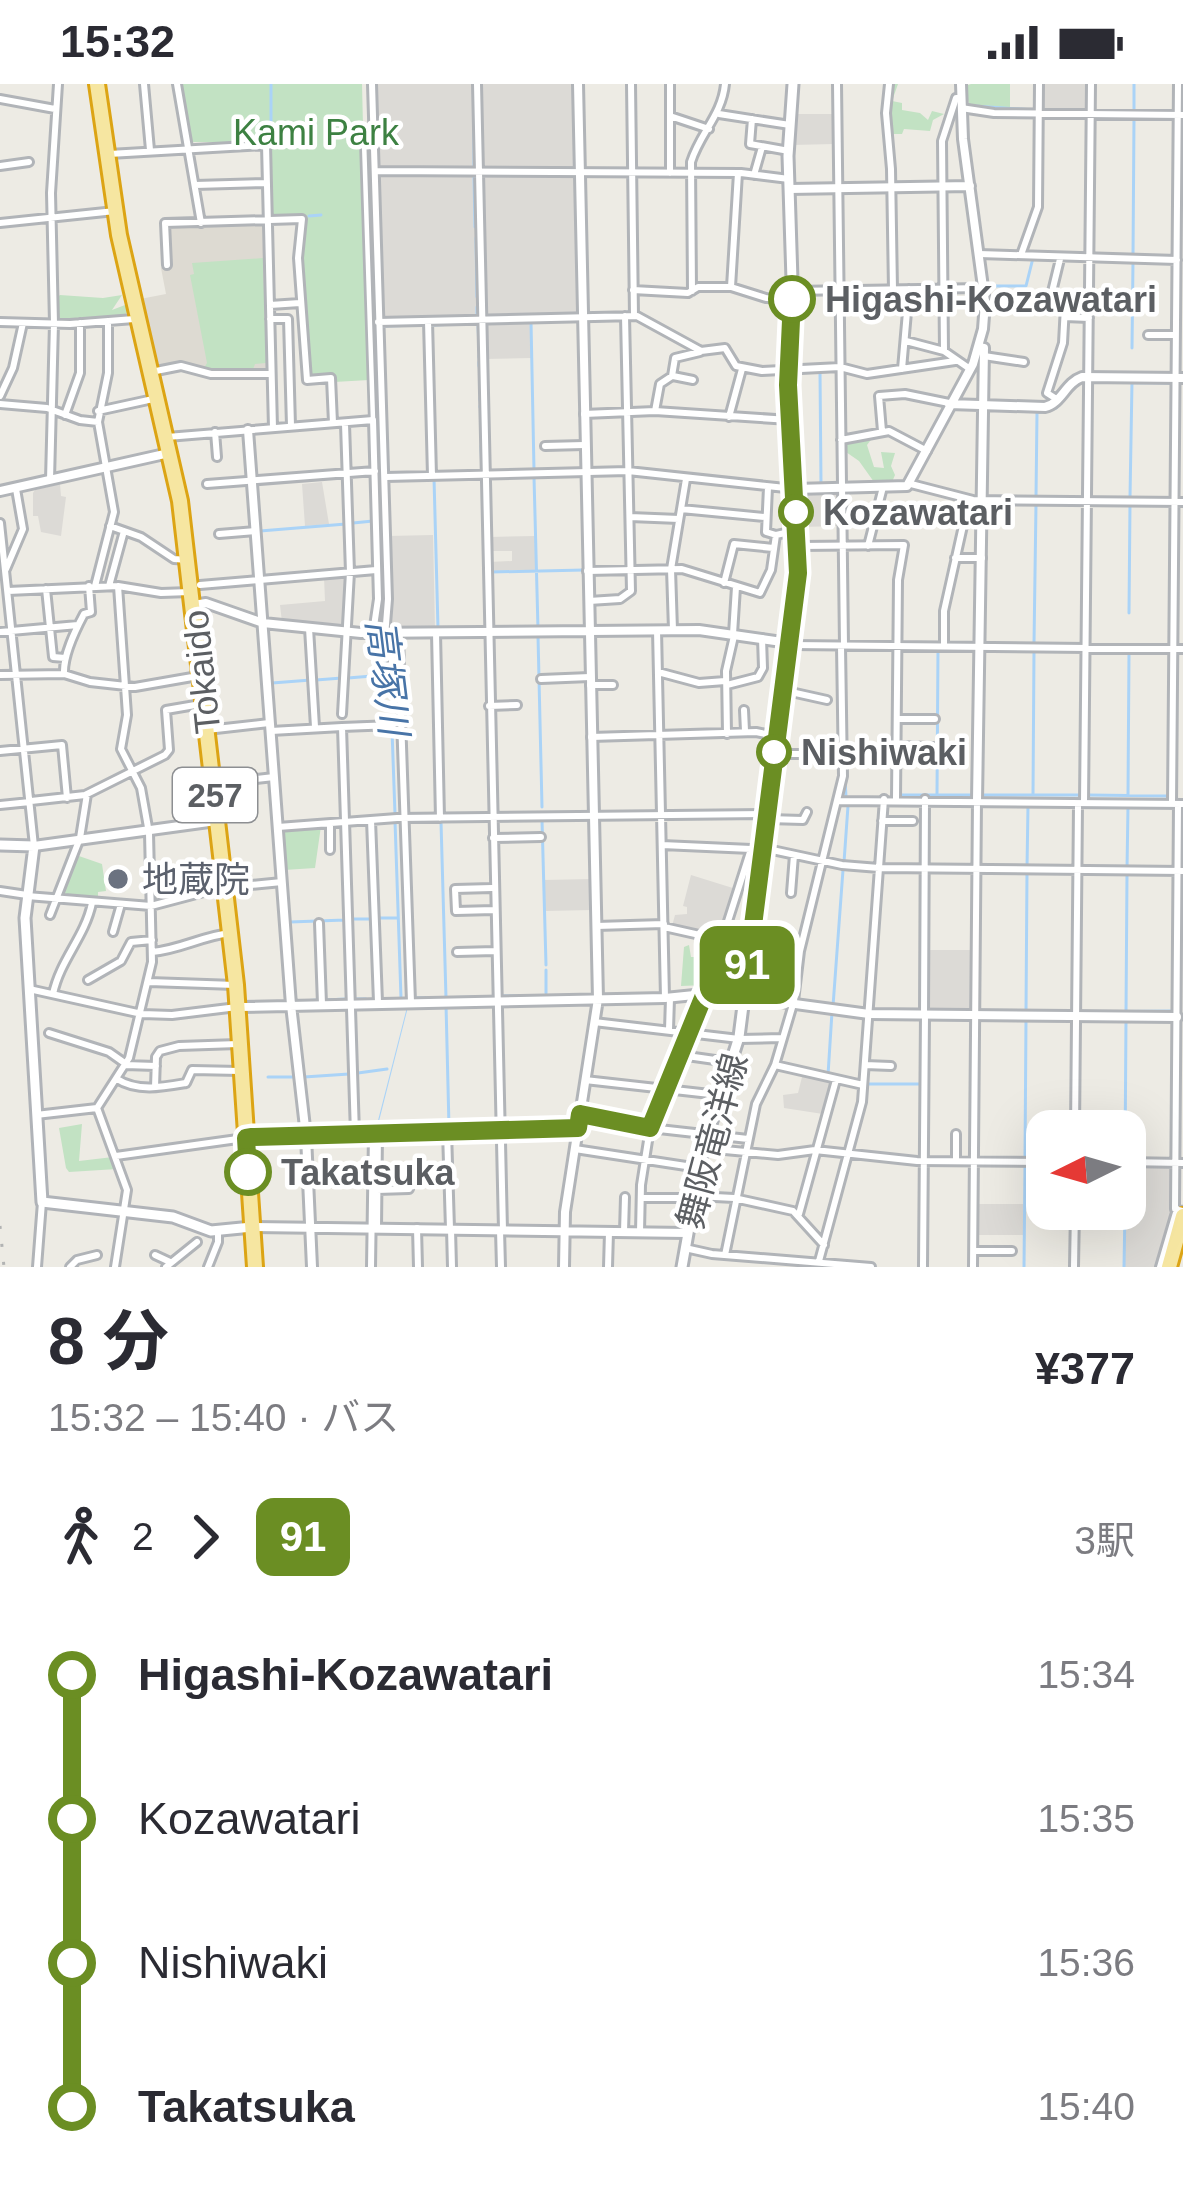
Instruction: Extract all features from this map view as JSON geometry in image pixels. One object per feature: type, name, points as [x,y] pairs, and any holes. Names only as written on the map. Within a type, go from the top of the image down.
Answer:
[{"type":"highway","name":"Tokaido","points":[[97,84],[115,211],[168,445],[195,594],[236,986],[255,1267]]},
{"type":"highway","points":[[1165,1267],[1181,1212]]},
{"type":"main road","name":"舞阪竜洋線","points":[[682,1267],[706,1135],[739,1039],[757,849],[799,546],[789,368],[788,151],[793,84]]},
{"type":"main road","points":[[0,845],[34,847],[27,896],[28,989],[42,1202],[173,1217],[218,1230],[252,1227]]},
{"type":"street","points":[[50,480],[58,84]]},
{"type":"street","points":[[144,84],[150,149]]},
{"type":"street","points":[[177,84],[201,223]]},
{"type":"street","points":[[372,84],[379,633],[399,681]]},
{"type":"street","points":[[477,84],[501,1267]]},
{"type":"street","points":[[564,1267],[563,1231],[598,999],[578,84]]},
{"type":"street","points":[[588,601],[620,599],[631,591],[627,412],[633,290],[631,84]]},
{"type":"street","points":[[670,84],[670,172]]},
{"type":"street","points":[[692,290],[691,172],[695,150],[719,114],[725,84]]},
{"type":"street","points":[[725,1255],[757,1104],[794,1004],[800,951],[843,776],[837,84]]},
{"type":"street","points":[[889,84],[893,290]]},
{"type":"street","points":[[961,84],[984,320],[973,1267]]},
{"type":"street","points":[[1022,253],[1038,207],[1039,84]]},
{"type":"street","points":[[1075,1110],[1091,84]]},
{"type":"street","points":[[1178,84],[1179,502],[1173,649],[1180,871],[1181,1212]]},
{"type":"street","points":[[944,352],[943,135],[956,98],[961,103],[1039,113],[1180,115]]},
{"type":"street","points":[[0,99],[56,109]]},
{"type":"street","points":[[719,114],[790,124]]},
{"type":"street","points":[[670,116],[709,129]]},
{"type":"street","points":[[752,119],[750,144],[788,151]]},
{"type":"street","points":[[364,141],[379,322],[388,599],[379,633]]},
{"type":"street","points":[[106,154],[266,145],[273,428]]},
{"type":"street","points":[[754,175],[762,147]]},
{"type":"street","points":[[0,166],[29,162]]},
{"type":"street","points":[[370,171],[738,173],[838,188],[970,187]]},
{"type":"street","points":[[730,287],[738,173]]},
{"type":"street","points":[[195,185],[267,183]]},
{"type":"street","points":[[0,224],[115,211]]},
{"type":"street","points":[[167,265],[165,224],[302,219],[300,303],[307,380],[331,379],[333,423]]},
{"type":"street","points":[[979,254],[1177,260]]},
{"type":"street","points":[[1058,400],[1047,393],[1063,344],[1065,306],[1050,300],[1060,259]]},
{"type":"street","points":[[633,290],[688,293],[698,287],[730,287],[766,298],[840,290],[983,288]]},
{"type":"street","points":[[902,368],[909,290]]},
{"type":"street","points":[[270,305],[300,303]]},
{"type":"street","points":[[379,322],[629,316],[700,350],[725,348],[736,367],[742,368],[840,367],[867,374],[955,361]]},
{"type":"street","points":[[1065,317],[1089,318]]},
{"type":"street","points":[[0,322],[136,318]]},
{"type":"street","points":[[270,319],[288,319],[291,426]]},
{"type":"street","points":[[64,674],[78,625],[91,612],[92,586],[114,512],[98,422],[108,373],[108,321]]},
{"type":"street","points":[[428,321],[432,476]]},
{"type":"street","points":[[23,323],[0,400],[98,422]]},
{"type":"street","points":[[65,415],[80,373],[80,323]]},
{"type":"street","points":[[1148,335],[1176,335]]},
{"type":"street","points":[[906,341],[944,352],[970,369]]},
{"type":"street","points":[[672,376],[675,358],[700,350]]},
{"type":"street","points":[[384,477],[628,471],[795,489],[903,488],[911,484],[949,404],[981,352]]},
{"type":"street","points":[[981,352],[1024,362]]},
{"type":"street","points":[[149,372],[181,366],[211,374],[271,374]]},
{"type":"street","points":[[729,417],[742,368]]},
{"type":"street","points":[[655,411],[660,384],[672,376],[693,380]]},
{"type":"street","points":[[882,431],[879,396],[905,394],[949,404],[1045,407],[1058,400],[1072,382],[1088,377],[1179,378]]},
{"type":"street","points":[[98,412],[156,398]]},
{"type":"street","points":[[584,414],[655,411],[790,420]]},
{"type":"street","points":[[0,491],[108,467],[215,432],[373,420]]},
{"type":"street","points":[[342,714],[350,572],[345,422]]},
{"type":"street","points":[[248,430],[291,1005],[306,1136],[312,1267]]},
{"type":"street","points":[[841,440],[882,431],[897,433],[927,451]]},
{"type":"street","points":[[215,432],[217,457]]},
{"type":"street","points":[[545,446],[584,445]]},
{"type":"street","points":[[207,484],[375,471]]},
{"type":"street","points":[[673,630],[671,569],[686,479]]},
{"type":"street","points":[[911,484],[969,500],[1179,502]]},
{"type":"street","points":[[768,487],[766,532],[798,531]]},
{"type":"street","points":[[868,545],[883,487]]},
{"type":"street","points":[[6,569],[10,569],[23,529],[16,488]]},
{"type":"street","points":[[944,646],[944,611],[969,500]]},
{"type":"street","points":[[681,509],[765,517]]},
{"type":"street","points":[[630,517],[679,519]]},
{"type":"street","points":[[0,524],[34,847],[218,821]]},
{"type":"street","points":[[110,526],[175,559],[188,560]]},
{"type":"street","points":[[36,1114],[97,1108],[125,1065],[148,982],[152,952],[149,833],[142,794],[120,746],[127,715],[125,640],[114,586],[124,530]]},
{"type":"street","points":[[218,533],[256,531]]},
{"type":"street","points":[[587,571],[671,569],[760,593],[771,570],[776,535]]},
{"type":"street","points":[[724,584],[734,544],[772,548]]},
{"type":"street","points":[[799,546],[904,545],[898,580],[896,799]]},
{"type":"street","points":[[955,558],[982,558]]},
{"type":"street","points":[[8,591],[114,586],[195,594],[260,580],[377,570]]},
{"type":"street","points":[[727,734],[736,586]]},
{"type":"street","points":[[46,589],[53,657],[65,658]]},
{"type":"street","points":[[195,594],[206,604],[263,623],[347,632],[673,630],[788,644],[1183,649]]},
{"type":"street","points":[[0,632],[78,625]]},
{"type":"street","points":[[309,628],[315,727]]},
{"type":"street","points":[[657,630],[669,1030]]},
{"type":"street","points":[[399,633],[408,1002]]},
{"type":"street","points":[[436,633],[440,818]]},
{"type":"street","points":[[658,672],[699,682],[752,681],[763,668],[762,638]]},
{"type":"street","points":[[763,668],[785,670]]},
{"type":"street","points":[[0,675],[64,674],[124,686],[201,675]]},
{"type":"street","points":[[541,679],[613,685]]},
{"type":"street","points":[[782,690],[827,700]]},
{"type":"street","points":[[0,805],[87,794],[168,752],[168,709],[205,704]]},
{"type":"street","points":[[489,706],[517,705]]},
{"type":"street","points":[[744,710],[745,733]]},
{"type":"street","points":[[897,718],[935,719]]},
{"type":"street","points":[[207,730],[394,725]]},
{"type":"street","points":[[342,727],[355,1133]]},
{"type":"street","points":[[591,736],[776,736]]},
{"type":"street","points":[[0,751],[62,745],[67,798]]},
{"type":"street","points":[[896,746],[932,747]]},
{"type":"street","points":[[773,754],[842,754]]},
{"type":"street","points":[[248,779],[274,777]]},
{"type":"street","points":[[50,915],[79,842],[87,794]]},
{"type":"street","points":[[823,1264],[863,1085],[884,799]]},
{"type":"street","points":[[923,1267],[925,799]]},
{"type":"street","points":[[837,800],[1178,804]]},
{"type":"street","points":[[278,827],[371,819],[661,813],[803,820],[808,812]]},
{"type":"street","points":[[371,819],[378,1002]]},
{"type":"street","points":[[882,821],[913,821]]},
{"type":"street","points":[[329,823],[330,850]]},
{"type":"street","points":[[493,838],[541,837]]},
{"type":"street","points":[[662,844],[757,849],[879,868],[1180,871]]},
{"type":"street","points":[[596,926],[664,926],[722,940],[757,849]]},
{"type":"street","points":[[791,893],[794,855]]},
{"type":"street","points":[[0,891],[58,901],[151,906],[225,887],[282,881]]},
{"type":"street","points":[[494,888],[455,889],[456,911],[494,910]]},
{"type":"street","points":[[53,994],[58,969],[87,923],[92,903]]},
{"type":"street","points":[[113,932],[121,904]]},
{"type":"street","points":[[319,923],[322,1004]]},
{"type":"street","points":[[152,952],[230,932]]},
{"type":"street","points":[[88,980],[121,961],[131,942],[152,940]]},
{"type":"street","points":[[457,952],[496,951]]},
{"type":"street","points":[[148,982],[236,986]]},
{"type":"street","points":[[28,989],[142,1014],[172,1015],[237,1007],[667,998],[705,993],[868,1014],[1181,1017]]},
{"type":"street","points":[[640,1232],[650,1128],[705,993]]},
{"type":"street","points":[[594,1022],[739,1039],[782,1039]]},
{"type":"street","points":[[49,1033],[106,1051],[125,1065],[156,1066]]},
{"type":"street","points":[[154,1087],[158,1052],[169,1047],[240,1044]]},
{"type":"street","points":[[680,1054],[733,1063]]},
{"type":"street","points":[[775,1065],[863,1085]]},
{"type":"street","points":[[865,1065],[890,1066]]},
{"type":"street","points":[[117,1079],[131,1086],[154,1087],[186,1083],[193,1070],[242,1071]]},
{"type":"street","points":[[585,1080],[721,1096]]},
{"type":"street","points":[[799,1214],[836,1080]]},
{"type":"street","points":[[97,1108],[127,1190],[115,1267]]},
{"type":"street","points":[[580,1114],[748,1139]]},
{"type":"street","points":[[116,1156],[246,1138],[578,1128]]},
{"type":"street","points":[[447,1131],[452,1267]]},
{"type":"street","points":[[371,1267],[377,1190],[375,1132]]},
{"type":"street","points":[[374,1228],[375,1132]]},
{"type":"street","points":[[956,1134],[956,1161]]},
{"type":"street","points":[[703,1148],[782,1156],[815,1150],[924,1161],[1026,1162]]},
{"type":"street","points":[[574,1149],[699,1168]]},
{"type":"street","points":[[1146,1162],[1179,1163]]},
{"type":"street","points":[[377,1190],[410,1189]]},
{"type":"street","points":[[624,1232],[625,1197]]},
{"type":"street","points":[[641,1198],[736,1199],[799,1214],[824,1245]]},
{"type":"street","points":[[37,1267],[42,1202]]},
{"type":"street","points":[[252,1227],[687,1233]]},
{"type":"street","points":[[417,1228],[418,1267]]},
{"type":"street","points":[[208,1267],[218,1230]]},
{"type":"street","points":[[1074,1267],[1075,1230]]},
{"type":"street","points":[[608,1267],[609,1232]]},
{"type":"street","points":[[155,1255],[170,1265],[197,1242]]},
{"type":"street","points":[[685,1248],[774,1262],[871,1267]]},
{"type":"street","points":[[974,1251],[1012,1251]]},
{"type":"street","points":[[70,1267],[77,1260],[98,1255]]},
{"type":"shaded area","points":[[374,84],[575,84],[576,315],[381,320]]},
{"type":"shaded area","points":[[1041,84],[1088,84],[1088,110],[1041,110]]},
{"type":"shaded area","points":[[794,114],[834,114],[834,144],[792,145]]},
{"type":"shaded area","points":[[262,224],[268,370],[215,372],[181,364],[156,369],[140,299],[166,294],[161,268],[169,265],[166,226]]},
{"type":"shaded area","points":[[530,323],[531,358],[484,359],[483,324]]},
{"type":"shaded area","points":[[322,482],[329,524],[305,526],[302,484]]},
{"type":"shaded area","points":[[60,484],[61,496],[66,497],[61,536],[41,532],[38,516],[33,516],[35,490]]},
{"type":"shaded area","points":[[801,492],[838,493],[838,526],[801,527]]},
{"type":"shaded area","points":[[433,535],[435,630],[390,630],[388,536]]},
{"type":"shaded area","points":[[535,536],[536,570],[489,571],[489,562],[512,561],[512,551],[489,551],[489,537]]},
{"type":"shaded area","points":[[345,575],[342,628],[282,622],[280,605],[325,601],[324,577]]},
{"type":"shaded area","points":[[691,875],[736,889],[726,926],[708,922],[705,934],[672,926],[675,915],[687,914],[683,906]]},
{"type":"shaded area","points":[[592,879],[592,910],[545,911],[544,880]]},
{"type":"shaded area","points":[[926,950],[973,950],[973,1010],[925,1010]]},
{"type":"shaded area","points":[[803,1073],[834,1081],[823,1114],[784,1108],[783,1095],[798,1093]]},
{"type":"shaded area","points":[[1146,1165],[1174,1165],[1174,1212],[1158,1267],[1125,1267],[1125,1230],[1146,1230]]},
{"type":"shaded area","points":[[976,1204],[1023,1204],[1023,1235],[976,1235]]},
{"type":"green space","name":"Kami Park","points":[[182,84],[362,84],[369,380],[334,382],[309,377],[301,258],[304,216],[272,216],[270,142],[192,142]]},
{"type":"green space","points":[[891,84],[898,84],[892,101],[902,103],[902,110],[920,113],[928,120],[932,111],[944,114],[933,120],[930,131],[904,129],[902,134],[892,134]]},
{"type":"green space","points":[[1010,84],[1010,108],[969,104],[965,86]]},
{"type":"green space","points":[[263,258],[266,363],[255,364],[252,372],[203,370],[207,363],[190,275],[194,274],[192,263]]},
{"type":"green space","points":[[122,295],[112,310],[125,305],[128,311],[123,318],[60,321],[56,298]]},
{"type":"green space","points":[[873,437],[867,445],[874,467],[884,468],[881,452],[895,453],[892,482],[874,482],[846,452],[847,442]]},
{"type":"green space","points":[[321,826],[315,868],[284,870],[283,829]]},
{"type":"green space","points":[[76,855],[102,864],[106,891],[98,892],[98,899],[61,898]]},
{"type":"green space","points":[[689,945],[691,957],[713,957],[706,985],[681,986],[684,947]]},
{"type":"green space","points":[[82,1124],[79,1161],[113,1157],[117,1169],[69,1172],[59,1128]]},
{"type":"water","points":[[367,84],[385,599],[380,637],[397,698],[407,1011],[377,1129],[375,1267],[374,1136],[406,1011],[396,698],[379,641],[382,599]]},
{"type":"waterway","points":[[271,84],[271,139],[275,142]]},
{"type":"waterway","points":[[1134,84],[1134,109]]},
{"type":"waterway","points":[[841,86],[841,138]]},
{"type":"waterway","points":[[474,95],[474,166]]},
{"type":"waterway","points":[[974,106],[1035,110]]},
{"type":"waterway","points":[[1054,110],[1072,110]]},
{"type":"waterway","points":[[1081,110],[1088,111]]},
{"type":"waterway","points":[[1095,111],[1174,111]]},
{"type":"waterway","points":[[1043,117],[1088,117]]},
{"type":"waterway","points":[[1095,117],[1175,118]]},
{"type":"waterway","points":[[1133,256],[1134,118]]},
{"type":"waterway","points":[[628,169],[629,149]]},
{"type":"waterway","points":[[270,150],[271,218]]},
{"type":"waterway","points":[[629,177],[630,239]]},
{"type":"waterway","points":[[474,178],[475,227]]},
{"type":"waterway","points":[[835,206],[835,214]]},
{"type":"waterway","points":[[309,216],[321,215]]},
{"type":"waterway","points":[[835,218],[836,287]]},
{"type":"waterway","points":[[271,224],[271,229]]},
{"type":"waterway","points":[[271,234],[272,264]]},
{"type":"waterway","points":[[476,238],[477,297]]},
{"type":"waterway","points":[[988,286],[1026,286],[1030,257]]},
{"type":"waterway","points":[[1132,348],[1133,261]]},
{"type":"waterway","points":[[272,271],[273,303]]},
{"type":"waterway","points":[[836,292],[837,344]]},
{"type":"waterway","points":[[477,307],[477,316]]},
{"type":"waterway","points":[[622,313],[629,312]]},
{"type":"waterway","points":[[584,321],[622,320]]},
{"type":"waterway","points":[[486,323],[578,321]]},
{"type":"waterway","points":[[274,322],[275,385]]},
{"type":"waterway","points":[[531,322],[534,470]]},
{"type":"waterway","points":[[478,323],[479,350]]},
{"type":"waterway","points":[[433,325],[479,323]]},
{"type":"waterway","points":[[380,326],[424,325]]},
{"type":"waterway","points":[[837,349],[837,354]]},
{"type":"waterway","points":[[820,372],[821,484]]},
{"type":"waterway","points":[[1093,382],[1172,383]]},
{"type":"waterway","points":[[1130,497],[1132,382]]},
{"type":"waterway","points":[[1036,497],[1037,413],[1056,408],[1071,390]]},
{"type":"waterway","points":[[481,446],[482,471]]},
{"type":"waterway","points":[[534,477],[538,629]]},
{"type":"waterway","points":[[434,478],[438,628]]},
{"type":"waterway","points":[[482,478],[483,494]]},
{"type":"waterway","points":[[821,491],[834,492]]},
{"type":"waterway","points":[[839,494],[839,542]]},
{"type":"waterway","points":[[1034,644],[1036,504]]},
{"type":"waterway","points":[[1129,613],[1130,504]]},
{"type":"waterway","points":[[353,523],[373,521]]},
{"type":"waterway","points":[[260,531],[346,524]]},
{"type":"waterway","points":[[491,572],[584,570]]},
{"type":"waterway","name":"高塚川","points":[[401,637],[432,636]]},
{"type":"waterway","points":[[438,636],[477,636]]},
{"type":"waterway","points":[[538,636],[542,807]]},
{"type":"waterway","points":[[937,795],[938,649]]},
{"type":"waterway","points":[[1033,795],[1034,650]]},
{"type":"waterway","points":[[1128,795],[1129,653]]},
{"type":"waterway","name":"高塚川","points":[[348,678],[384,675]]},
{"type":"waterway","points":[[316,680],[342,678]]},
{"type":"waterway","points":[[272,683],[311,680]]},
{"type":"waterway","name":"高塚川","points":[[318,725],[364,722]]},
{"type":"waterway","name":"高塚川","points":[[368,722],[379,722]]},
{"type":"waterway","name":"高塚川","points":[[381,722],[389,722]]},
{"type":"waterway","name":"高塚川","points":[[392,730],[395,814]]},
{"type":"waterway","points":[[845,779],[846,797]]},
{"type":"waterway","points":[[900,795],[975,795]]},
{"type":"waterway","points":[[982,795],[1082,795]]},
{"type":"waterway","points":[[1088,795],[1169,796]]},
{"type":"waterway","points":[[844,862],[848,806]]},
{"type":"waterway","points":[[1027,868],[1028,806]]},
{"type":"waterway","points":[[1127,869],[1128,807]]},
{"type":"waterway","points":[[542,820],[546,965]]},
{"type":"waterway","points":[[395,821],[401,998]]},
{"type":"waterway","points":[[441,822],[446,998]]},
{"type":"waterway","points":[[342,828],[342,840]]},
{"type":"waterway","points":[[343,845],[344,883]]},
{"type":"waterway","points":[[833,1006],[843,870]]},
{"type":"waterway","points":[[1026,1011],[1027,872]]},
{"type":"waterway","points":[[1126,1013],[1127,874]]},
{"type":"waterway","points":[[344,888],[344,902]]},
{"type":"waterway","points":[[345,909],[346,943]]},
{"type":"waterway","points":[[379,918],[398,918]]},
{"type":"waterway","points":[[353,919],[372,919]]},
{"type":"waterway","points":[[290,922],[345,920]]},
{"type":"waterway","points":[[346,947],[346,968]]},
{"type":"waterway","points":[[346,970],[347,993]]},
{"type":"waterway","points":[[546,970],[546,993]]},
{"type":"waterway","points":[[670,993],[702,989]]},
{"type":"waterway","points":[[636,995],[660,994]]},
{"type":"waterway","points":[[531,996],[594,995]]},
{"type":"waterway","points":[[603,995],[619,995]]},
{"type":"waterway","points":[[624,995],[634,995]]},
{"type":"waterway","points":[[501,996],[520,996]]},
{"type":"waterway","points":[[415,998],[492,997]]},
{"type":"waterway","points":[[325,1000],[346,999]]},
{"type":"waterway","points":[[354,999],[366,999]]},
{"type":"waterway","points":[[300,1001],[319,1000]]},
{"type":"waterway","points":[[446,1004],[449,1127]]},
{"type":"waterway","points":[[495,1004],[495,1036]]},
{"type":"waterway","points":[[996,1011],[1018,1012]]},
{"type":"waterway","points":[[1078,1012],[1173,1011]]},
{"type":"waterway","points":[[828,1075],[832,1012]]},
{"type":"waterway","points":[[1035,1012],[1073,1012]]},
{"type":"waterway","points":[[1025,1157],[1026,1019]]},
{"type":"waterway","points":[[1125,1110],[1126,1019]]},
{"type":"waterway","points":[[496,1041],[496,1058]]},
{"type":"waterway","points":[[496,1062],[498,1125]]},
{"type":"waterway","points":[[358,1073],[387,1069]]},
{"type":"waterway","points":[[304,1077],[349,1074]]},
{"type":"waterway","points":[[268,1077],[295,1077]]},
{"type":"waterway","points":[[866,1084],[921,1084]]},
{"type":"waterway","points":[[1024,1267],[1025,1167]]},
{"type":"waterway","points":[[312,1180],[371,1181]]},
{"type":"waterway","points":[[1124,1267],[1125,1230]]},
{"type":"railway","points":[[0,1226],[4,1267]]},
{"type":"bus line","name":"91","points":[[248,1172],[246,1138],[252,1137],[578,1128],[580,1114],[650,1128],[705,993],[744,996],[798,573],[788,385],[792,299]]},
{"type":"place","name":"Higashi-Kozawatari","points":[[792,299]]},
{"type":"place","name":"Kozawatari","points":[[796,512]]},
{"type":"place","name":"Nishiwaki","points":[[774,752]]},
{"type":"place","name":"地蔵院","points":[[118,879]]},
{"type":"place","name":"Takatsuka","points":[[248,1172]]}]
